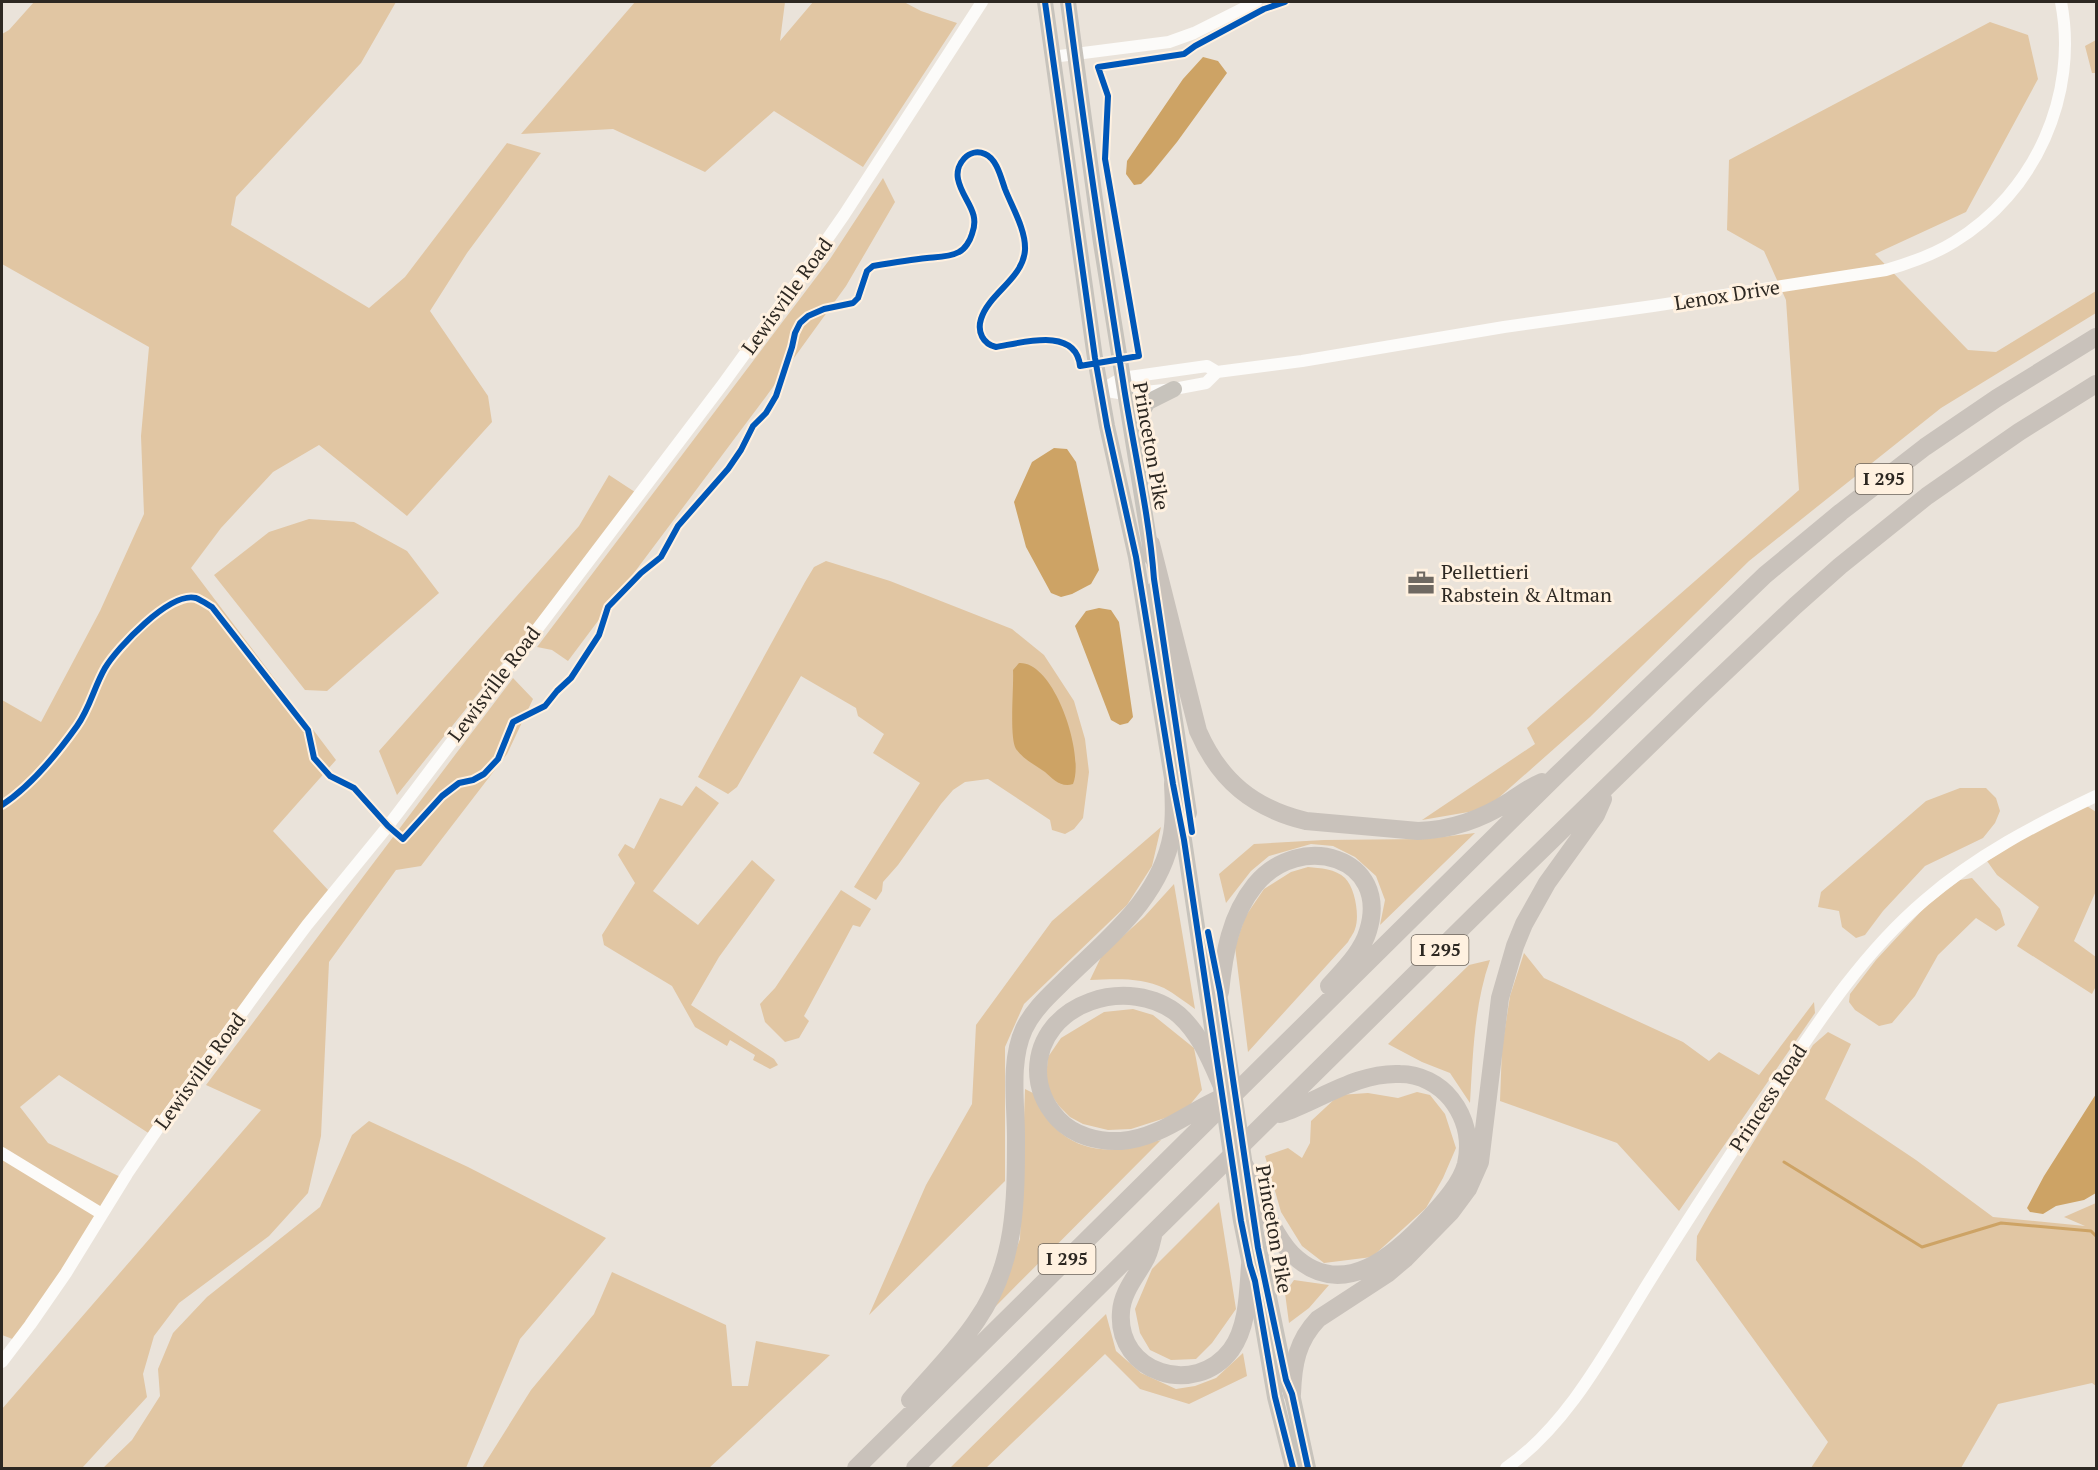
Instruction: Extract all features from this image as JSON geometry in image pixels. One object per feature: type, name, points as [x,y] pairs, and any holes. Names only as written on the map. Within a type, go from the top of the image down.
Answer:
[{"type":"highway","name":"I 295","points":[[856,1468],[1557,775],[1765,575],[1802,543],[1925,447],[1997,398],[2097,337]]},
{"type":"highway","name":"I 295","points":[[915,1468],[1701,695],[1795,606],[1883,530],[1972,463],[2097,384]]},
{"type":"highway","points":[[1151,544],[1198,731],[1206,749],[1227,779],[1256,802],[1289,817],[1306,821],[1418,831],[1436,830],[1471,821],[1557,775]]},
{"type":"highway","points":[[897,1428],[908,1401],[977,1320],[988,1302],[1005,1263],[1015,1213],[1016,1063],[1023,1031],[1040,1004],[1135,912],[1155,884],[1163,867],[1172,833],[1173,784]]},
{"type":"highway","points":[[1292,1394],[1294,1360],[1301,1342],[1312,1325],[1387,1274],[1406,1258],[1451,1212],[1468,1189],[1480,1161],[1500,998],[1515,946],[1535,903],[1596,815],[1609,786]]},
{"type":"highway","points":[[1220,992],[1225,951],[1231,931],[1246,898],[1256,885],[1266,874],[1290,860],[1315,855],[1336,858],[1347,864],[1363,881],[1371,903],[1371,918],[1362,945],[1314,1001],[1309,1020]]},
{"type":"highway","points":[[1221,1084],[1213,1034],[1153,1000],[1129,996],[1098,999],[1082,1005],[1061,1018],[1046,1038],[1038,1062],[1041,1090],[1046,1104],[1062,1123],[1084,1136],[1109,1141],[1131,1139],[1155,1132],[1188,1116],[1212,1100],[1239,1091]]},
{"type":"highway","points":[[1245,1166],[1254,1218],[1302,1262],[1313,1268],[1332,1273],[1352,1273],[1378,1264],[1397,1249],[1441,1205],[1462,1173],[1468,1153],[1466,1127],[1456,1104],[1438,1087],[1414,1076],[1389,1074],[1376,1077],[1330,1091],[1274,1116]]},
{"type":"highway","points":[[1155,1232],[1146,1260],[1126,1292],[1121,1325],[1130,1347],[1146,1365],[1158,1372],[1181,1376],[1192,1375],[1213,1367],[1231,1350],[1242,1327],[1250,1265]]},
{"type":"main road","name":"Princeton Pike","points":[[1045,2],[1101,390],[1136,557],[1184,840],[1213,1034],[1245,1166]]},
{"type":"main road","name":"Princeton Pike","points":[[1068,2],[1124,386],[1151,544],[1154,579],[1205,921],[1220,992],[1213,1034]]},
{"type":"main road","points":[[1133,438],[1141,425],[1143,410],[1148,402],[1174,389]]},
{"type":"main road","name":"Princeton Pike","points":[[1221,1084],[1254,1218],[1286,1380],[1292,1394],[1308,1468]]},
{"type":"main road","name":"Princeton Pike","points":[[1254,1218],[1250,1265],[1255,1281],[1275,1397],[1293,1468]]},
{"type":"street","name":"Lewisville Road","points":[[2,1362],[66,1273],[161,1124],[272,972],[388,826],[723,384],[805,271],[982,2]]},
{"type":"street","points":[[1052,57],[1169,42],[1194,33],[1256,2]]},
{"type":"street","name":"Lenox Drive","points":[[1124,386],[1174,389],[1206,383],[1217,372],[1302,361],[1504,327],[1886,270],[1932,254],[1971,231],[2001,204],[2022,179],[2044,141],[2053,118],[2063,79],[2065,30],[2061,2]]},
{"type":"street","name":"Lenox Drive","points":[[1101,390],[1207,366],[1217,372]]},
{"type":"street","name":"Princess Road","points":[[1506,1468],[1547,1433],[1576,1397],[1824,1013],[1875,948],[1924,900],[1985,854],[2038,824],[2097,796]]},
{"type":"street","points":[[2,1153],[102,1214]]},
{"type":"shaded area","points":[[34,2],[396,2],[361,63],[236,197],[231,225],[369,308],[405,277],[507,143],[541,153],[467,253],[430,311],[488,396],[492,422],[407,516],[319,445],[273,472],[221,528],[191,568],[336,760],[273,831],[329,891],[153,1136],[59,1075],[20,1107],[48,1143],[125,1179],[15,1340],[2,1335],[2,700],[41,722],[100,611],[144,514],[141,436],[149,347],[2,264],[2,34],[9,30]]},
{"type":"shaded area","points":[[635,2],[785,2],[780,41],[813,2],[904,2],[921,11],[957,23],[863,167],[774,111],[705,172],[613,129],[521,134]]},
{"type":"shaded area","points":[[1990,22],[2028,35],[2038,79],[1966,212],[1875,254],[1968,350],[1996,352],[2096,291],[2096,313],[1941,408],[1749,561],[1590,717],[1486,809],[1422,820],[1535,744],[1527,728],[1799,490],[1786,300],[1764,251],[1727,230],[1729,160]]},
{"type":"shaded area","points":[[2096,40],[2096,73],[2092,73],[2085,46]]},
{"type":"shaded area","points":[[1203,57],[1218,61],[1227,73],[1151,174],[1141,184],[1134,185],[1126,174],[1127,161],[1183,79]]},
{"type":"shaded area","points":[[883,178],[895,202],[846,286],[765,398],[568,661],[552,650],[537,647],[830,259]]},
{"type":"shaded area","points":[[1054,448],[1067,449],[1076,462],[1099,570],[1091,584],[1061,597],[1051,593],[1026,547],[1014,502],[1032,462]]},
{"type":"shaded area","points":[[609,475],[638,494],[397,795],[379,751],[579,526]]},
{"type":"shaded area","points":[[309,519],[354,522],[407,551],[439,593],[327,691],[305,690],[214,575],[269,532]]},
{"type":"shaded area","points":[[826,561],[890,581],[1012,629],[1044,655],[1074,701],[1085,739],[1089,772],[1083,818],[1074,829],[1065,834],[1052,830],[1050,820],[988,779],[965,782],[953,790],[941,804],[898,865],[883,882],[882,891],[876,900],[854,887],[920,783],[873,753],[884,734],[858,716],[856,708],[801,676],[737,787],[728,794],[698,777],[805,582],[814,567]]},
{"type":"shaded area","points":[[1099,608],[1111,610],[1119,622],[1133,717],[1128,723],[1120,725],[1111,720],[1075,626],[1086,611]]},
{"type":"shaded area","points":[[1019,663],[1032,666],[1044,677],[1064,712],[1075,753],[1076,771],[1073,784],[1065,785],[1058,782],[1016,749],[1012,723],[1013,670]]},
{"type":"shaded area","points":[[513,678],[533,699],[507,754],[421,866],[396,870],[329,962],[321,1136],[308,1193],[269,1236],[179,1303],[154,1336],[143,1374],[147,1397],[83,1467],[2,1468],[2,1409],[261,1110],[206,1085]]},
{"type":"shaded area","points":[[696,786],[719,803],[653,891],[698,925],[752,860],[775,880],[719,957],[691,1005],[774,1059],[778,1065],[770,1069],[753,1060],[755,1055],[730,1040],[727,1046],[695,1027],[672,986],[604,945],[602,935],[635,883],[618,855],[625,844],[634,849],[660,798],[682,806]]},
{"type":"shaded area","points":[[1960,788],[1986,788],[1996,798],[2000,811],[1995,823],[1983,838],[1925,866],[1883,911],[1865,935],[1856,938],[1842,927],[1839,911],[1818,907],[1821,892],[1926,801]]},
{"type":"shaded area","points":[[2087,806],[2096,812],[2096,891],[2074,941],[2096,957],[2096,986],[2092,994],[2017,946],[2039,907],[1997,875],[1987,861],[2030,834]]},
{"type":"shaded area","points":[[1161,827],[1152,866],[1127,905],[1024,1004],[1005,1047],[1005,1181],[869,1315],[926,1185],[972,1104],[976,1025],[1052,921]]},
{"type":"shaded area","points":[[1475,833],[1380,925],[1385,900],[1376,876],[1355,857],[1333,846],[1311,844],[1269,856],[1251,871],[1226,903],[1219,874],[1254,844],[1324,840],[1425,839]]},
{"type":"shaded area","points":[[1308,867],[1333,871],[1349,883],[1357,910],[1355,929],[1348,942],[1248,1052],[1235,947],[1245,917],[1264,889],[1291,872]]},
{"type":"shaded area","points":[[1972,878],[2000,909],[2005,925],[1996,931],[1976,918],[1938,955],[1915,996],[1892,1023],[1879,1026],[1855,1010],[1849,1002],[1850,994],[1876,960],[1926,906],[1960,880]]},
{"type":"shaded area","points":[[1174,884],[1195,1009],[1176,995],[1155,984],[1128,979],[1090,980],[1102,955],[1144,917]]},
{"type":"shaded area","points":[[841,890],[871,909],[860,927],[853,925],[804,1016],[809,1021],[799,1038],[785,1042],[765,1022],[760,1004],[775,988]]},
{"type":"shaded area","points":[[1524,953],[1544,978],[1683,1042],[1709,1061],[1719,1052],[1759,1075],[1814,1002],[1815,1013],[1679,1211],[1617,1143],[1500,1101],[1502,1048],[1510,996]]},
{"type":"shaded area","points":[[1490,960],[1477,1013],[1470,1103],[1450,1073],[1422,1062],[1388,1044],[1469,965]]},
{"type":"shaded area","points":[[1133,1009],[1153,1015],[1194,1048],[1202,1090],[1184,1112],[1131,1129],[1108,1130],[1083,1124],[1070,1117],[1050,1093],[1046,1077],[1048,1057],[1061,1038],[1104,1012]]},
{"type":"shaded area","points":[[1828,1032],[1851,1044],[1825,1099],[1916,1160],[1993,1217],[2085,1226],[2064,1217],[2096,1203],[2096,1386],[2092,1383],[1998,1404],[1961,1468],[1811,1468],[1828,1442],[1696,1260],[1697,1236],[1710,1213],[1813,1045]]},
{"type":"shaded area","points":[[1025,1089],[1033,1093],[1047,1118],[1056,1128],[1077,1143],[1104,1149],[1120,1149],[1161,1140],[994,1308],[1020,1239]]},
{"type":"shaded area","points":[[1417,1092],[1430,1095],[1445,1114],[1456,1148],[1443,1178],[1426,1208],[1372,1257],[1324,1263],[1302,1246],[1281,1212],[1265,1156],[1288,1148],[1302,1158],[1310,1143],[1311,1121],[1339,1095],[1368,1093],[1398,1098]]},
{"type":"shaded area","points":[[2096,1094],[2096,1193],[2084,1200],[2056,1206],[2043,1214],[2030,1212],[2027,1208],[2044,1176]]},
{"type":"shaded area","points":[[369,1121],[468,1167],[606,1238],[520,1339],[466,1468],[103,1468],[132,1440],[160,1396],[158,1369],[173,1333],[207,1297],[320,1207],[352,1135]]},
{"type":"shaded area","points":[[1219,1202],[1236,1309],[1212,1343],[1196,1359],[1171,1360],[1150,1350],[1140,1333],[1135,1309],[1152,1269]]},
{"type":"shaded area","points":[[612,1272],[726,1325],[732,1386],[748,1386],[756,1341],[830,1355],[709,1468],[482,1468],[531,1390],[594,1314]]},
{"type":"shaded area","points":[[1294,1280],[1329,1285],[1309,1308],[1289,1323],[1285,1293]]},
{"type":"shaded area","points":[[1106,1314],[1116,1351],[1141,1373],[1176,1389],[1195,1386],[1216,1378],[1243,1353],[1247,1376],[1189,1404],[1140,1389],[1105,1354],[986,1468],[950,1468]]},
{"type":"waterway","points":[[1784,1162],[1922,1247],[2001,1223],[2091,1231],[2096,1236]]},
{"type":"cycle path","points":[[1045,2],[1095,358],[1107,426],[1136,557],[1184,840],[1241,1221],[1255,1281],[1275,1397],[1293,1468]]},
{"type":"cycle path","points":[[1068,2],[1101,239],[1148,529],[1192,832]]},
{"type":"cycle path","points":[[2,805],[33,779],[61,747],[89,705],[105,668],[132,635],[172,603],[185,598],[196,598],[212,607],[308,730],[314,758],[330,776],[354,788],[388,826],[403,839],[442,796],[459,783],[473,780],[484,774],[498,759],[513,722],[545,706],[571,678],[599,635],[608,607],[641,573],[661,557],[678,526],[728,469],[753,426],[766,413],[776,396],[800,323],[808,316],[824,309],[853,303],[858,298],[867,271],[873,266],[948,256],[965,247],[972,234],[974,219],[958,179],[959,168],[964,158],[979,152],[989,156],[996,164],[1025,242],[1023,260],[1018,269],[991,301],[981,319],[980,328],[984,340],[996,347],[1033,341],[1058,341],[1069,346],[1076,354],[1080,366],[1139,356],[1105,159],[1108,96],[1098,67],[1184,54],[1264,9],[1285,2]]},
{"type":"cycle path","points":[[1208,932],[1220,992],[1258,1248],[1286,1380],[1292,1394],[1308,1468]]},
{"type":"place","name":"Pellettieri Rabstein & Altman","points":[[1421,583]]}]
